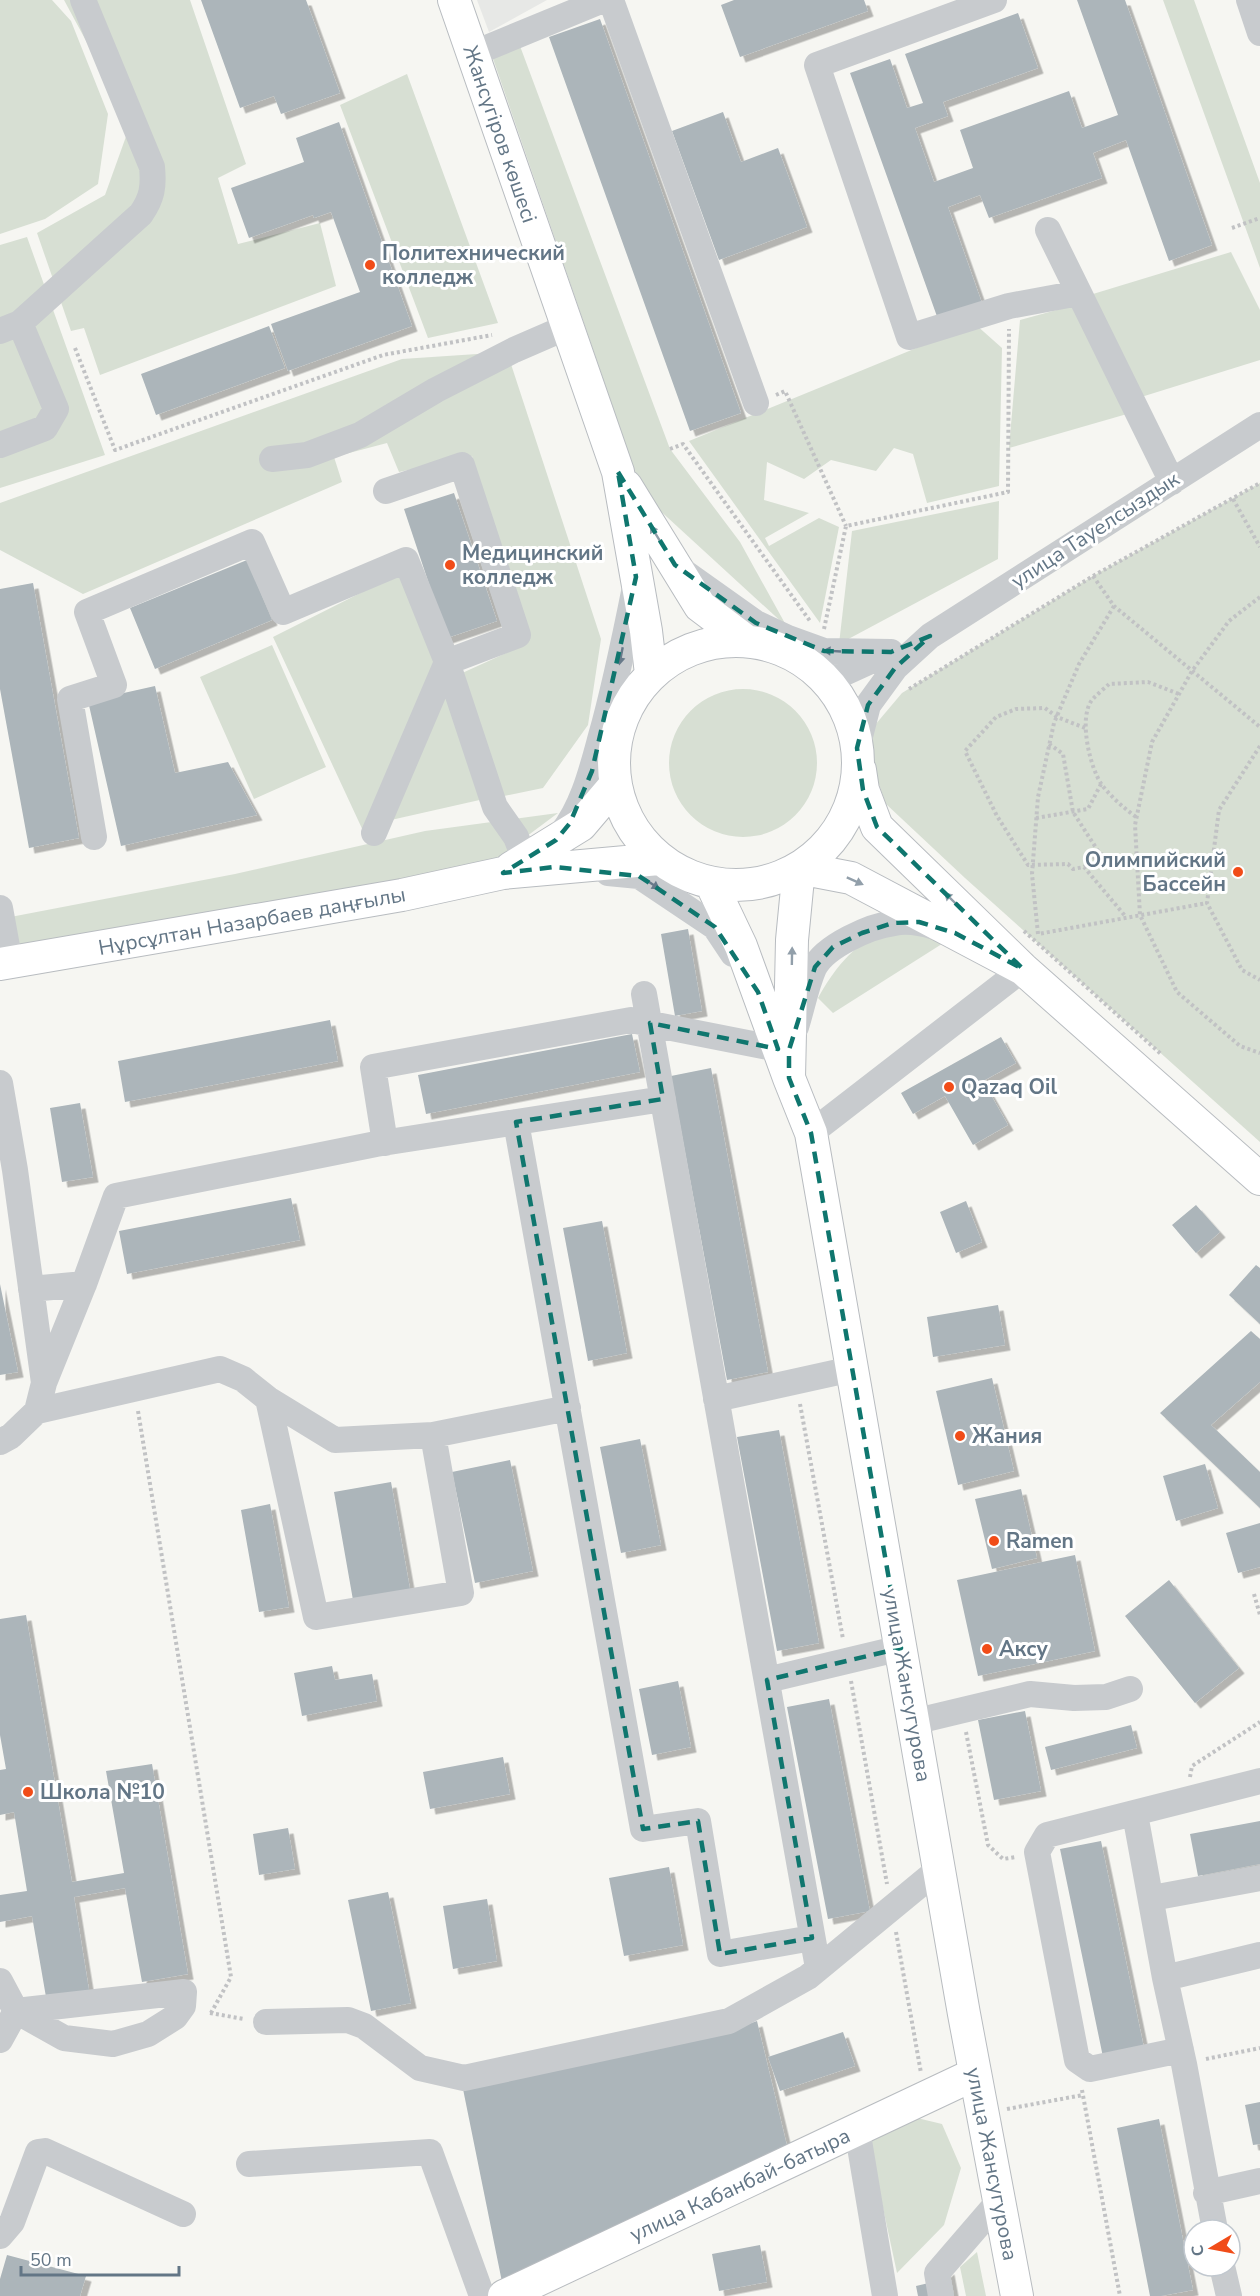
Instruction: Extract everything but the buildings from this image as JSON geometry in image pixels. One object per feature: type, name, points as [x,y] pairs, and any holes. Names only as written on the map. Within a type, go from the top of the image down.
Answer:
[{"type":"main road","name":"Жансүгіров көшесі","points":[[454,0],[618,472]]},
{"type":"main road","points":[[618,472],[700,606],[746,640]]},
{"type":"main road","points":[[618,472],[651,674]]},
{"type":"main road","points":[[857,748],[856,783],[846,817],[826,846],[799,868],[771,880],[741,885],[711,883],[684,874],[659,859],[639,838],[624,813],[615,785],[614,745],[627,706],[651,674],[679,654],[711,642],[746,640],[776,647],[804,661],[827,681],[847,712],[857,748],[863,790],[877,827],[1023,969],[1260,1179]]},
{"type":"main road","points":[[534,860],[581,825],[615,785]]},
{"type":"main road","points":[[534,860],[659,859]]},
{"type":"main road","name":"Нұрсұлтан Назарбаев даңғылы","points":[[5,963],[402,895],[534,860]]},
{"type":"main road","points":[[799,868],[851,878],[1023,969]]},
{"type":"main road","name":"улица Жансугурова","points":[[785,1059],[799,868]]},
{"type":"main road","name":"улица Жансугурова","points":[[711,883],[741,946],[811,1132],[975,2074],[1017,2296]]},
{"type":"main road","name":"улица Кабанбай-батыра","points":[[504,2296],[975,2074]]},
{"type":"street","points":[[0,445],[45,428],[56,409],[10,327],[141,214],[151,200],[154,182],[152,167],[83,0]]},
{"type":"street","points":[[472,54],[603,0]]},
{"type":"street","points":[[611,0],[756,403]]},
{"type":"street","points":[[994,0],[817,65],[909,337],[1009,306],[1079,293]]},
{"type":"street","points":[[1249,0],[1260,33]]},
{"type":"street","points":[[1048,230],[1172,482]]},
{"type":"street","points":[[272,459],[307,455],[360,435],[436,390],[514,350],[567,327]]},
{"type":"street","name":"улица Тауелсыздык","points":[[827,681],[893,660],[1260,425]]},
{"type":"street","points":[[374,833],[447,662],[518,635],[462,465],[386,491]]},
{"type":"street","points":[[94,837],[70,699],[114,685],[87,612],[252,542],[283,612],[406,560],[447,662],[495,807],[534,860],[639,876],[715,927],[758,992]]},
{"type":"street","points":[[675,565],[756,623],[788,638],[824,651],[893,660],[866,739],[867,785],[893,843]]},
{"type":"street","points":[[534,860],[570,824],[592,771],[616,684],[636,578]]},
{"type":"street","name":"улица Тауелсыздык","points":[[857,748],[868,705],[893,660]]},
{"type":"street","points":[[0,908],[5,963]]},
{"type":"street","points":[[386,1143],[373,1067],[631,1020],[785,1059],[815,967],[833,947],[862,933],[893,923],[919,922],[955,933]]},
{"type":"street","points":[[811,1132],[1023,969]]},
{"type":"street","points":[[644,994],[818,1968]]},
{"type":"street","points":[[0,1083],[8,1172],[31,1289],[44,1383]]},
{"type":"street","points":[[37,1411],[44,1383],[116,1196],[386,1143],[663,1099]]},
{"type":"street","points":[[516,1122],[643,1829],[698,1821],[720,1954],[812,1938]]},
{"type":"street","points":[[31,1289],[84,1284]]},
{"type":"street","points":[[4,1435],[37,1411],[220,1369],[243,1379],[268,1399],[335,1440],[434,1435],[568,1408]]},
{"type":"street","points":[[716,1399],[852,1369]]},
{"type":"street","points":[[268,1399],[316,1617],[461,1593],[434,1435]]},
{"type":"street","points":[[766,1680],[900,1648]]},
{"type":"street","points":[[914,1722],[1030,1695],[1074,1698],[1106,1697],[1130,1689]]},
{"type":"street","points":[[1183,2057],[1090,2069],[1077,2060],[1037,1852],[1047,1835],[1135,1814],[1185,1798],[1260,1781]]},
{"type":"street","points":[[1135,1814],[1212,2218]]},
{"type":"street","points":[[266,2022],[348,2020],[364,2026],[420,2068],[464,2078],[729,2021],[808,1977],[939,1869]]},
{"type":"street","points":[[1152,1898],[1260,1878]]},
{"type":"street","points":[[1165,1978],[1260,1955]]},
{"type":"street","points":[[0,1981],[16,2011],[64,2038],[113,2044],[148,2034],[175,2017],[183,2006],[184,1992],[16,2011]]},
{"type":"street","points":[[0,2040],[16,2011]]},
{"type":"street","points":[[857,2129],[885,2296]]},
{"type":"street","points":[[0,2236],[12,2222],[38,2152],[45,2151],[183,2214]]},
{"type":"street","points":[[249,2164],[430,2152],[482,2296]]},
{"type":"street","points":[[1206,2193],[1260,2181]]},
{"type":"street","points":[[941,2296],[937,2273],[999,2200]]},
{"type":"street","points":[[1225,2278],[1229,2296]]},
{"type":"path","points":[[1232,228],[1260,218]]},
{"type":"path","points":[[846,526],[1008,492],[1009,306]]},
{"type":"path","points":[[75,348],[115,450],[383,355],[496,334]]},
{"type":"path","points":[[756,403],[785,391],[846,526],[822,639]]},
{"type":"path","points":[[670,449],[683,444],[815,629]]},
{"type":"path","points":[[902,693],[1093,576],[1260,483]]},
{"type":"path","points":[[1233,499],[1260,547]]},
{"type":"path","points":[[1093,576],[1114,606],[1260,727]]},
{"type":"path","points":[[1260,597],[1229,621],[1192,671],[1152,742],[1136,816],[1140,915],[1177,992],[1240,1046],[1260,1053]]},
{"type":"path","points":[[1114,606],[1079,664],[1057,717],[1049,744],[1038,797],[1032,865],[1038,934],[1207,903]]},
{"type":"path","points":[[1136,816],[1118,803],[1101,784],[1092,764],[1085,728],[1090,702],[1109,684],[1148,682],[1179,694]]},
{"type":"path","points":[[1085,728],[1057,717],[1045,708],[1016,709],[996,717],[964,751],[997,816],[1028,865],[1068,864],[1073,869],[1084,867],[1100,854]]},
{"type":"path","points":[[1049,744],[1063,754],[1073,812],[1100,854],[1137,864]]},
{"type":"path","points":[[1260,746],[1219,810],[1207,903],[1242,970],[1260,980]]},
{"type":"path","points":[[1036,818],[1088,809],[1101,784]]},
{"type":"path","points":[[1084,867],[1127,918]]},
{"type":"path","points":[[1018,925],[1166,1058]]},
{"type":"path","points":[[796,1382],[926,2097]]},
{"type":"path","points":[[134,1389],[231,1977],[211,2013]]},
{"type":"path","points":[[1254,1594],[1260,1616]]},
{"type":"path","points":[[962,1711],[988,1845],[1003,1859],[1037,1852]]},
{"type":"path","points":[[1185,1798],[1192,1767],[1260,1722]]},
{"type":"path","points":[[183,2006],[266,2022]]},
{"type":"path","points":[[1183,2057],[1260,2048]]},
{"type":"path","points":[[1077,2060],[1120,2296]]},
{"type":"path","points":[[983,2114],[1083,2096]]},
{"type":"highlighted area","points":[[618,472],[675,565],[756,623],[824,651],[891,652],[930,636],[895,668],[868,705],[857,748],[863,790],[877,827],[1023,969],[955,933],[919,922],[893,923],[862,933],[833,947],[815,967],[789,1050],[789,1078],[811,1133],[901,1648],[767,1680],[812,1938],[720,1954],[698,1821],[643,1829],[516,1122],[663,1099],[650,1023],[778,1049],[758,992],[715,927],[639,876],[554,867],[503,873],[556,840],[570,823],[592,771],[636,577]]},
{"type":"shaded area","points":[[0,0],[52,0],[71,21],[108,114],[98,184],[45,219],[0,234]]},
{"type":"shaded area","points":[[64,0],[190,0],[246,164],[218,178],[238,244],[320,223],[336,286],[100,375],[84,328],[71,331],[37,233],[105,195],[128,131],[98,63]]},
{"type":"shaded area","points":[[477,0],[547,0],[489,32]]},
{"type":"shaded area","points":[[1163,0],[1194,0],[1260,183],[1260,268]]},
{"type":"shaded area","points":[[520,46],[670,449],[740,542],[787,627],[643,495],[489,47]]},
{"type":"shaded area","points":[[407,74],[498,323],[428,338],[340,105]]},
{"type":"shaded area","points":[[27,237],[105,455],[0,488],[0,245]]},
{"type":"shaded area","points":[[1231,252],[1260,310],[1260,360],[1138,398],[1093,294]]},
{"type":"shaded area","points":[[1075,305],[1127,414],[1009,448],[1020,320]]},
{"type":"shaded area","points":[[975,324],[1002,348],[999,486],[927,503],[913,454],[894,448],[876,471],[831,460],[804,479],[767,462],[764,500],[809,513],[765,538],[769,546],[819,518],[839,527],[820,623],[689,441]]},
{"type":"shaded area","points":[[507,352],[601,639],[588,725],[543,788],[499,797],[460,674],[528,643],[472,456],[399,472],[387,443],[334,457],[342,482],[83,594],[0,550],[0,503],[402,359]]},
{"type":"shaded area","points":[[1260,483],[1260,1142],[965,878],[886,804],[869,756],[875,725],[902,693],[1093,576]]},
{"type":"shaded area","points":[[999,501],[998,559],[839,644],[852,531]]},
{"type":"shaded area","points":[[402,572],[444,655],[365,835],[273,637]]},
{"type":"shaded area","points":[[272,645],[326,767],[254,799],[200,677]]},
{"type":"shaded area","points":[[450,674],[484,799],[391,820]]},
{"type":"shaded area","points":[[743,689],[771,695],[795,711],[811,735],[817,763],[811,791],[795,815],[771,831],[743,837],[715,831],[691,815],[675,791],[669,763],[675,735],[691,711],[715,695]]},
{"type":"shaded area","points":[[558,813],[487,866],[0,949],[0,919],[235,874],[425,831]]},
{"type":"shaded area","points":[[923,927],[945,942],[833,1013],[818,998],[844,960],[861,944],[886,931]]},
{"type":"shaded area","points":[[917,2118],[942,2124],[961,2168],[944,2225],[897,2273],[868,2138]]},
{"type":"shaded area","points":[[977,2252],[986,2296],[966,2296],[960,2267]]},
{"type":"place","name":"Политехнический колледж","points":[[370,265]]},
{"type":"place","name":"Медицинский колледж","points":[[450,565]]},
{"type":"place","name":"Олимпийский Бассейн","points":[[1238,872]]},
{"type":"place","name":"Qazaq Oil","points":[[949,1087]]},
{"type":"place","name":"Жания","points":[[960,1436]]},
{"type":"place","name":"Ramen","points":[[994,1541]]},
{"type":"place","name":"Аксу","points":[[987,1649]]},
{"type":"place","name":"Школа №10","points":[[28,1792]]}]
